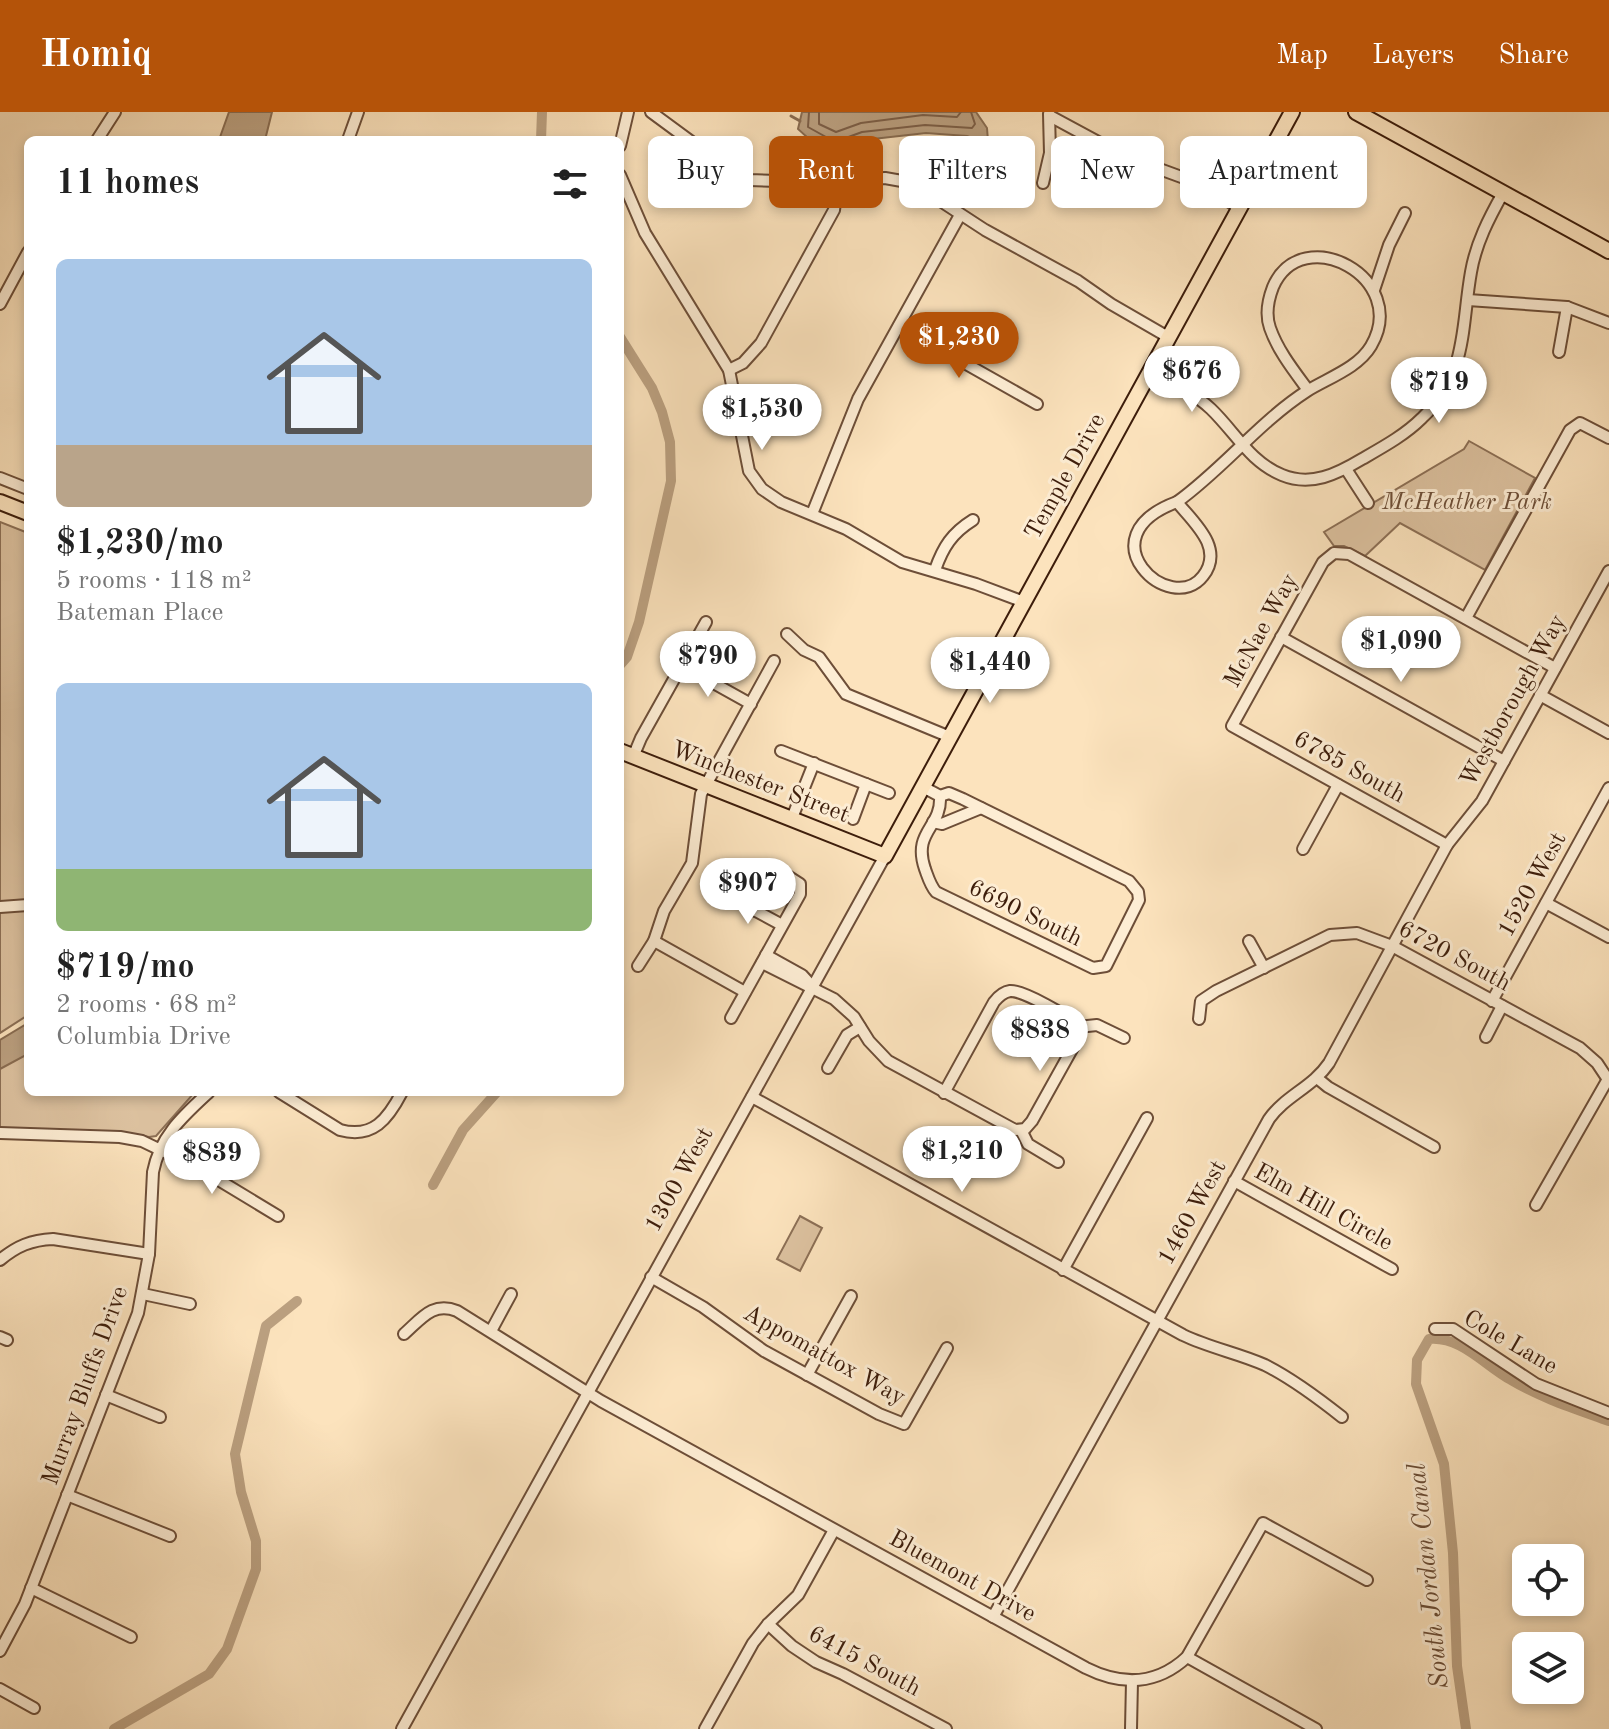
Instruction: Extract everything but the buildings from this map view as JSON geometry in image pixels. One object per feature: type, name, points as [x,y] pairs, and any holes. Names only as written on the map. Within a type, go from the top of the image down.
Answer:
[{"type":"main road","name":"Temple Drive","points":[[1279,136],[1292,112]]},
{"type":"main road","points":[[1356,112],[1609,251]]},
{"type":"main road","name":"Temple Drive","points":[[996,653],[1240,208]]},
{"type":"main road","points":[[0,502],[24,511]]},
{"type":"main road","name":"1300 West","points":[[885,856],[996,653]]},
{"type":"main road","name":"Winchester Street","points":[[627,754],[885,856]]},
{"type":"street","points":[[100,136],[115,112]]},
{"type":"street","points":[[349,136],[358,112]]},
{"type":"street","points":[[622,136],[628,112]]},
{"type":"street","points":[[651,112],[740,176],[769,182]]},
{"type":"street","points":[[1049,114],[1124,156],[1180,177]]},
{"type":"street","points":[[1043,183],[1050,153],[1049,114]]},
{"type":"street","points":[[883,178],[906,181],[928,191],[960,215],[1078,281],[1168,337]]},
{"type":"street","points":[[624,184],[645,233],[729,370],[749,471],[771,497],[846,529],[888,555],[1024,602]]},
{"type":"street","points":[[1149,371],[1201,400],[1267,467],[1295,479],[1320,479],[1346,469],[1408,431],[1437,402],[1450,380],[1462,350],[1475,252],[1503,193]]},
{"type":"street","points":[[729,370],[743,363],[761,343],[834,208]]},
{"type":"street","points":[[1374,290],[1389,245],[1405,213]]},
{"type":"street","points":[[812,514],[858,399],[960,215]]},
{"type":"street","points":[[1177,502],[1200,528],[1210,545],[1207,572],[1197,583],[1186,588],[1170,587],[1149,576],[1140,567],[1134,555],[1134,539],[1141,526],[1163,507],[1177,502],[1308,390],[1351,365],[1371,347],[1380,317],[1380,305],[1374,290],[1349,267],[1324,257],[1305,258],[1288,266],[1276,280],[1268,300],[1268,324],[1283,356],[1308,390]]},
{"type":"street","points":[[0,304],[24,267]]},
{"type":"street","points":[[1468,300],[1567,307],[1609,323]]},
{"type":"street","points":[[1559,352],[1567,307]]},
{"type":"street","points":[[899,326],[1037,404]]},
{"type":"street","points":[[1555,668],[1466,618],[1570,430],[1580,423],[1609,438]]},
{"type":"street","points":[[1346,469],[1368,503]]},
{"type":"street","points":[[0,478],[24,487]]},
{"type":"street","points":[[935,570],[940,553],[951,536],[973,520]]},
{"type":"street","name":"McNae Way","points":[[1232,726],[1328,556],[1341,552],[1349,554],[1466,618]]},
{"type":"street","name":"Westborough Way","points":[[1447,845],[1476,810],[1609,571]]},
{"type":"street","points":[[627,754],[706,622]]},
{"type":"street","points":[[787,634],[804,650],[819,657],[846,694],[950,737]]},
{"type":"street","points":[[1281,637],[1504,761]]},
{"type":"street","points":[[638,966],[654,941],[664,911],[692,863],[700,809],[708,796],[707,786],[774,661]]},
{"type":"street","points":[[681,665],[751,704]]},
{"type":"street","points":[[1540,695],[1609,733]]},
{"type":"street","name":"6785 South","points":[[1232,726],[1447,845]]},
{"type":"street","points":[[781,751],[889,793]]},
{"type":"street","points":[[792,818],[814,763]]},
{"type":"street","points":[[853,819],[866,784]]},
{"type":"street","points":[[1303,849],[1338,785]]},
{"type":"street","name":"6690 South","points":[[923,787],[940,796],[949,793],[1129,881],[1138,892],[1139,900],[1106,966],[1093,968],[936,892],[930,884],[920,853],[921,844],[941,805],[940,796]]},
{"type":"street","name":"1520 West","points":[[1486,1037],[1497,1003],[1546,903],[1604,810],[1609,788]]},
{"type":"street","points":[[933,822],[942,824],[953,821],[981,808]]},
{"type":"street","name":"1460 West","points":[[993,1617],[1274,1112],[1317,1078],[1329,1063],[1447,845]]},
{"type":"street","name":"1300 West","points":[[402,1729],[885,856]]},
{"type":"street","points":[[731,1018],[800,894],[798,882],[783,874],[778,875],[756,911]]},
{"type":"street","points":[[730,897],[782,925]]},
{"type":"street","points":[[1546,903],[1609,937]]},
{"type":"street","points":[[0,907],[24,905]]},
{"type":"street","name":"6720 South","points":[[1199,1019],[1201,1001],[1330,935],[1343,932],[1368,935],[1580,1048],[1597,1063],[1608,1080]]},
{"type":"street","points":[[654,941],[745,992]]},
{"type":"street","points":[[1249,941],[1264,968]]},
{"type":"street","points":[[764,959],[798,983],[812,986],[846,1008],[888,1061],[944,1093],[1010,1128],[1021,1130],[1032,1121],[1076,1042],[1078,1027],[1070,1018],[1035,1000],[1015,991],[1004,993],[994,1002],[944,1093]]},
{"type":"street","points":[[1078,1027],[1097,1025],[1124,1038]]},
{"type":"street","points":[[828,1068],[847,1035],[860,1027]]},
{"type":"street","points":[[1317,1078],[1434,1147]]},
{"type":"street","points":[[1536,1205],[1608,1080]]},
{"type":"street","name":"Murray Bluffs Drive","points":[[0,1651],[31,1588],[133,1327],[143,1294],[149,1254],[153,1172],[160,1150],[176,1123],[205,1096]]},
{"type":"street","points":[[285,1096],[340,1130],[361,1132],[372,1130],[384,1121],[400,1096]]},
{"type":"street","points":[[752,1097],[1157,1321],[1203,1345],[1264,1365],[1302,1386],[1342,1417]]},
{"type":"street","points":[[1063,1270],[1147,1118]]},
{"type":"street","points":[[1021,1130],[1028,1144],[1058,1162]]},
{"type":"street","points":[[0,1133],[120,1137],[142,1141],[202,1170],[278,1216]]},
{"type":"street","name":"Elm Hill Circle","points":[[1234,1181],[1392,1269]]},
{"type":"street","points":[[0,1260],[25,1243],[53,1239],[149,1254]]},
{"type":"street","name":"Appomattox Way","points":[[651,1277],[807,1375],[904,1424],[947,1348]]},
{"type":"street","points":[[143,1294],[190,1304]]},
{"type":"street","points":[[491,1331],[511,1294]]},
{"type":"street","points":[[807,1375],[851,1296]]},
{"type":"street","name":"Bluemont Drive","points":[[404,1334],[440,1306],[457,1311],[601,1401],[1101,1676],[1146,1680],[1168,1672],[1187,1657],[1263,1523],[1367,1580]]},
{"type":"street","name":"Cole Lane","points":[[1435,1329],[1453,1329],[1536,1384],[1609,1413]]},
{"type":"street","points":[[106,1395],[160,1417]]},
{"type":"street","points":[[67,1495],[170,1536]]},
{"type":"street","points":[[705,1729],[753,1643],[798,1595],[834,1530]]},
{"type":"street","points":[[31,1588],[131,1637]]},
{"type":"street","name":"6415 South","points":[[768,1624],[803,1655],[946,1729]]},
{"type":"street","points":[[1187,1657],[1316,1729]]},
{"type":"street","points":[[1131,1729],[1132,1681]]},
{"type":"street","points":[[0,1689],[34,1708]]},
{"type":"green space","name":"McHeather Park","points":[[1469,441],[1535,478],[1485,570],[1400,523],[1365,556],[1344,546],[1334,546],[1324,532],[1464,449]]},
{"type":"green space","points":[[0,522],[24,531],[24,1018],[0,1033]]},
{"type":"green space","points":[[24,1042],[24,1096],[191,1096],[156,1136],[0,1128],[0,1057]]},
{"type":"green space","points":[[800,1216],[822,1228],[800,1271],[777,1259]]},
{"type":"water","points":[[229,112],[272,112],[266,136],[220,136]]},
{"type":"water","points":[[802,112],[976,112],[987,128],[988,136],[926,133],[883,138],[806,136],[798,129]]},
{"type":"water","points":[[24,1025],[24,1056],[0,1069],[0,1040]]},
{"type":"waterway","points":[[541,136],[542,112]]},
{"type":"waterway","points":[[791,116],[800,121]]},
{"type":"waterway","points":[[624,343],[652,388],[662,412],[670,442],[671,481],[639,622],[624,660]]},
{"type":"waterway","points":[[433,1185],[463,1130],[493,1096]]},
{"type":"waterway","points":[[114,1729],[209,1674],[227,1649],[256,1569],[256,1541],[241,1492],[235,1454],[266,1326],[297,1301]]},
{"type":"waterway","name":"South Jordan Canal","points":[[1466,1729],[1457,1666],[1453,1553],[1444,1464],[1416,1384],[1417,1360],[1429,1339],[1452,1342],[1522,1386],[1609,1421]]}]
